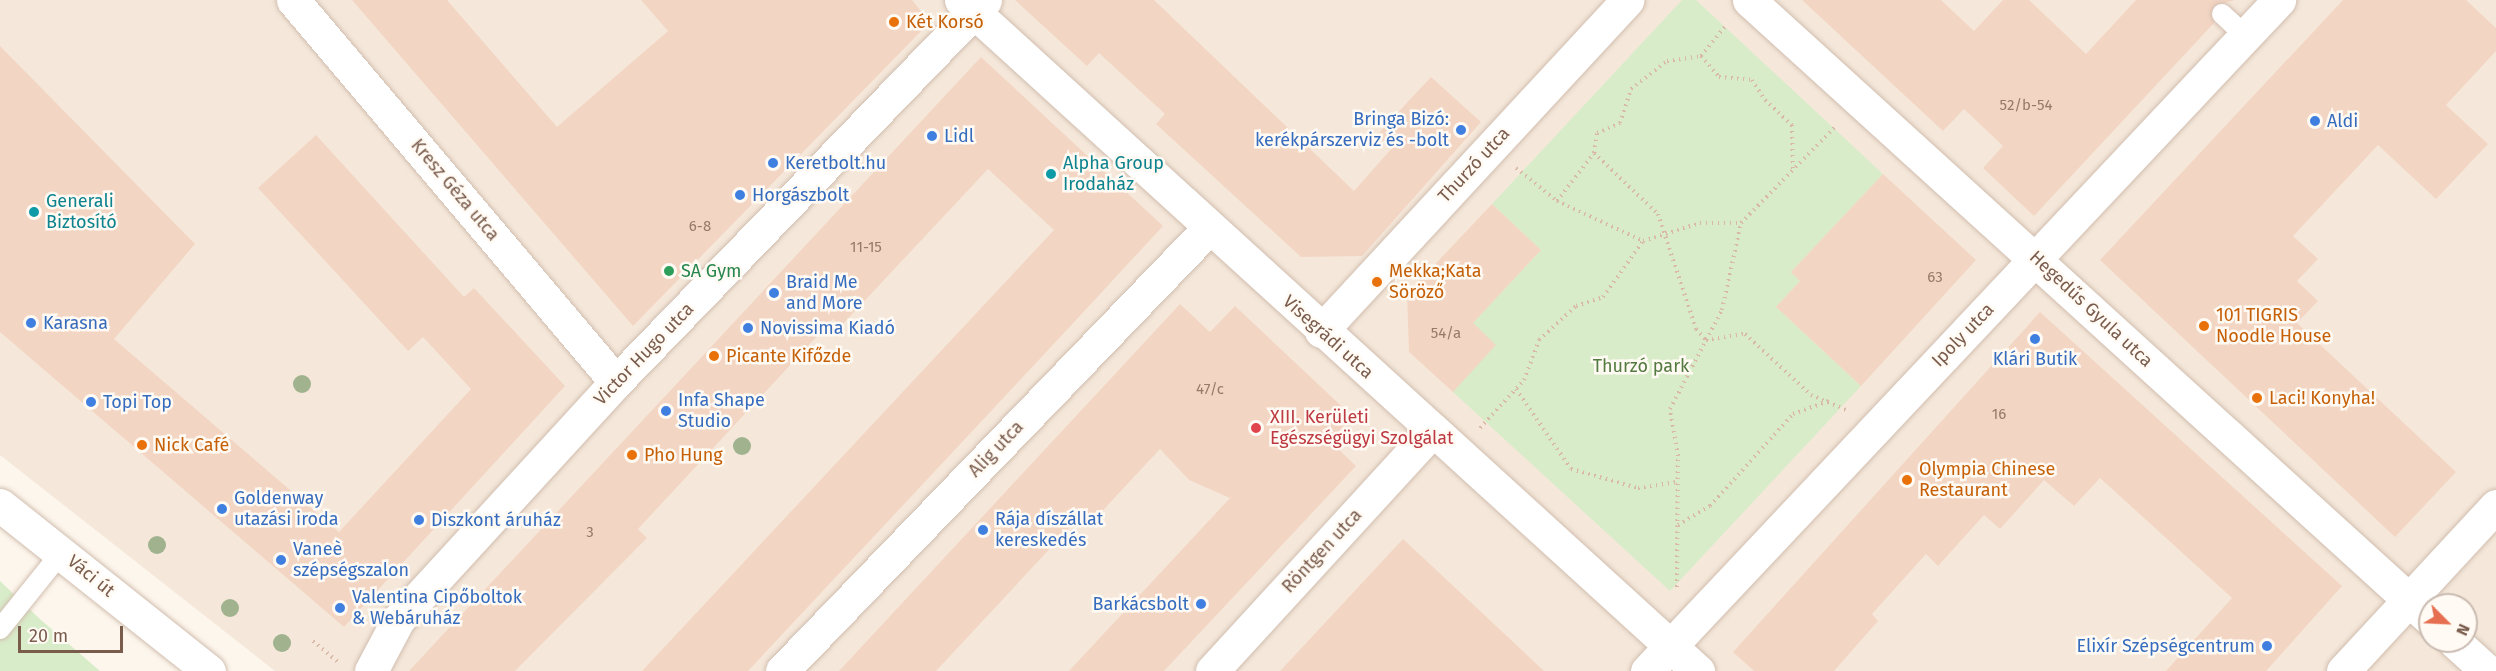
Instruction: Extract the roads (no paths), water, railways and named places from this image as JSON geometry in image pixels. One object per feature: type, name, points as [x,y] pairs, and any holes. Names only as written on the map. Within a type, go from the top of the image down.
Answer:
[{"type":"street","name":"Kresz Géza utca","points":[[293,0],[616,382]]},
{"type":"street","name":"Thurzó utca","points":[[1321,331],[1628,0]]},
{"type":"street","name":"Ipoly utca","points":[[1647,671],[2279,0]]},
{"type":"street","name":"Victor Hugo utca","points":[[371,671],[398,620],[616,382],[973,5]]},
{"type":"street","name":"Visegrádi utca","points":[[973,5],[1321,331],[1698,671]]},
{"type":"street","name":"Hegedűs Gyula utca","points":[[1741,9],[1861,101],[2037,259],[2418,609]]},
{"type":"street","name":"Alig utca","points":[[782,671],[1209,228]]},
{"type":"street","name":"Röntgen utca","points":[[1212,671],[1433,430]]},
{"type":"street","name":"Váci út","points":[[0,505],[210,671]]},
{"type":"street","points":[[2432,593],[2496,506]]},
{"type":"street","points":[[2343,671],[2418,611]]},
{"type":"street","points":[[2467,653],[2487,671]]},
{"type":"lane","points":[[2222,14],[2246,36]]},
{"type":"lane","points":[[0,629],[62,552]]},
{"type":"place","name":"Két Korsó","points":[[894,22]]},
{"type":"place","name":"Aldi","points":[[2315,121]]},
{"type":"place","name":"Bringa Bizó: kerékpárszerviz és -bolt","points":[[1461,130]]},
{"type":"place","name":"Lidl","points":[[932,136]]},
{"type":"place","name":"Keretbolt.hu","points":[[773,163]]},
{"type":"place","name":"Alpha Group Irodaház","points":[[1051,174]]},
{"type":"place","name":"Horgászbolt","points":[[740,195]]},
{"type":"place","name":"Generali Biztosító","points":[[34,212]]},
{"type":"place","name":"SA Gym","points":[[669,271]]},
{"type":"place","name":"Mekka;Kata Söröző","points":[[1377,282]]},
{"type":"place","name":"Braid Me and More","points":[[774,293]]},
{"type":"place","name":"Karasna","points":[[31,323]]},
{"type":"place","name":"101 TIGRIS Noodle House","points":[[2204,326]]},
{"type":"place","name":"Novissima Kiadó","points":[[748,328]]},
{"type":"place","name":"Klári Butik","points":[[2035,339]]},
{"type":"place","name":"Picante Kifőzde","points":[[714,356]]},
{"type":"place","name":"Laci! Konyha!","points":[[2257,398]]},
{"type":"place","name":"Topi Top","points":[[91,402]]},
{"type":"place","name":"Infa Shape Studio","points":[[666,411]]},
{"type":"place","name":"XIII. Kerületi Egészségügyi Szolgálat","points":[[1256,428]]},
{"type":"place","name":"Nick Café","points":[[142,445]]},
{"type":"place","name":"Pho Hung","points":[[632,455]]},
{"type":"place","name":"Olympia Chinese Restaurant","points":[[1907,480]]},
{"type":"place","name":"Goldenway utazási iroda","points":[[222,509]]},
{"type":"place","name":"Diszkont áruház","points":[[419,520]]},
{"type":"place","name":"Rája díszállat kereskedés","points":[[983,530]]},
{"type":"place","name":"Vaneè szépségszalon","points":[[281,560]]},
{"type":"place","name":"Barkácsbolt","points":[[1201,604]]},
{"type":"place","name":"Valentina Cipőboltok & Webáruház","points":[[340,608]]},
{"type":"place","name":"Elixír Szépségcentrum","points":[[2267,646]]},
{"type":"park label","name":"Thurzó park","points":[[1641,366]]}]
